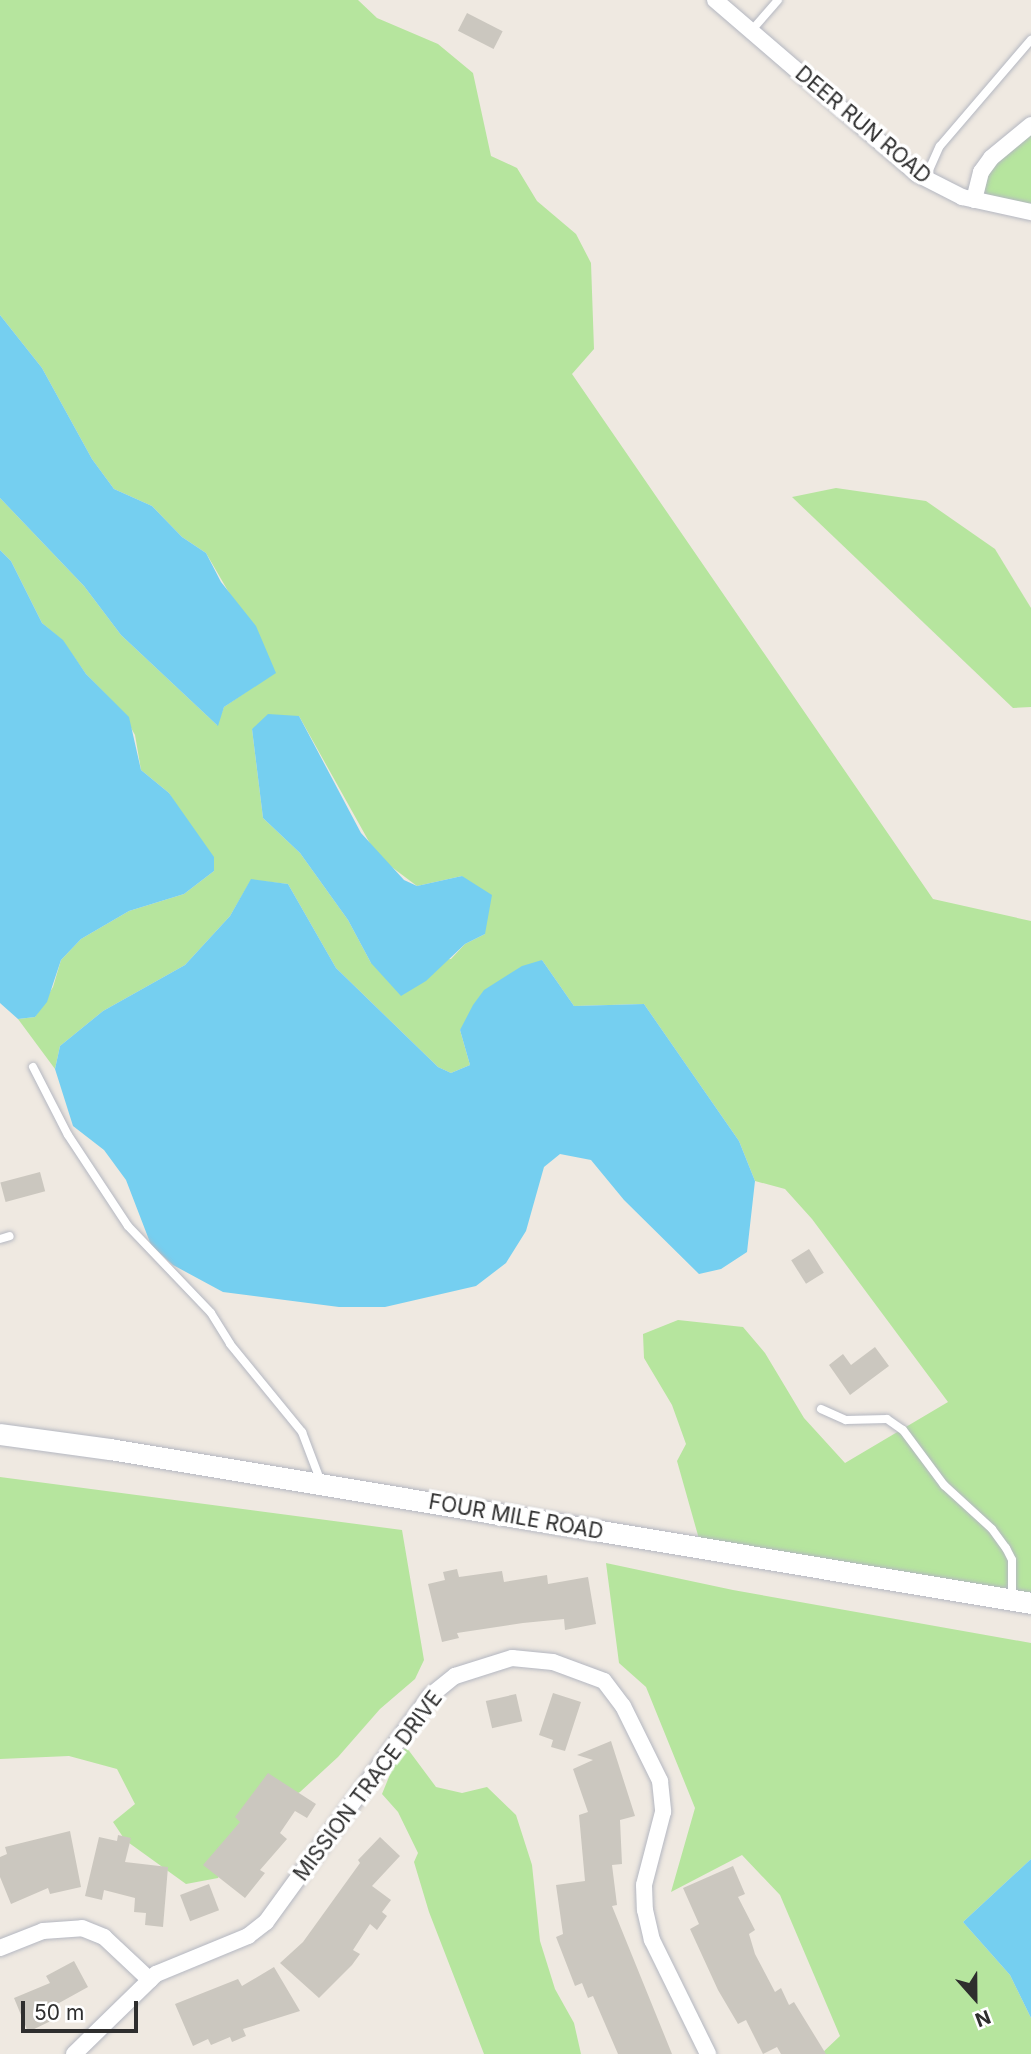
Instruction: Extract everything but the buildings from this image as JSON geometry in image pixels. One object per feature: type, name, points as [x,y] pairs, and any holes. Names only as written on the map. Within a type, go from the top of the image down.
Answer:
[{"type":"main road","name":"FOUR MILE ROAD","points":[[0,1434],[1022,1602]]},
{"type":"street","name":"DEER RUN ROAD","points":[[715,0],[925,179],[974,200],[1031,212]]},
{"type":"street","points":[[974,200],[981,172],[991,158],[1031,125]]},
{"type":"street","name":"MISSION TRACE DRIVE","points":[[74,2054],[150,1980],[248,1936],[267,1922],[430,1696],[454,1676],[512,1658],[553,1662],[604,1681],[623,1706],[660,1781],[663,1812],[644,1885],[645,1910],[652,1940],[708,2054]]},
{"type":"street","points":[[0,1948],[43,1931],[82,1928],[104,1937],[150,1980]]},
{"type":"lane","points":[[751,31],[778,0]]},
{"type":"lane","points":[[925,179],[940,146],[1031,40]]},
{"type":"lane","points":[[33,1067],[68,1135],[128,1226],[211,1313],[230,1344],[302,1432],[322,1485]]},
{"type":"lane","points":[[0,1239],[10,1236]]},
{"type":"lane","points":[[821,1409],[846,1420],[887,1419],[903,1430],[944,1485],[992,1529],[1006,1548],[1013,1560],[1022,1602]]},
{"type":"green space","points":[[0,0],[358,0],[377,18],[438,44],[473,73],[491,156],[517,168],[537,201],[576,234],[591,263],[594,349],[572,374],[933,899],[1031,921],[1031,1595],[699,1539],[677,1461],[686,1444],[672,1405],[644,1358],[643,1334],[678,1320],[743,1327],[765,1353],[804,1418],[845,1463],[948,1402],[812,1219],[785,1189],[755,1181],[739,1141],[644,1004],[574,1006],[542,960],[460,1030],[470,1065],[451,1073],[438,1067],[336,968],[288,884],[251,880],[230,916],[185,965],[103,1011],[60,1046],[55,1069],[18,1019],[35,1017],[53,987],[61,960],[81,939],[129,911],[184,894],[214,871],[169,793],[141,770],[135,735],[121,710],[86,674],[62,640],[42,623],[11,561],[0,550],[0,498],[84,586],[121,635],[217,725],[224,707],[275,672],[206,553],[182,537],[152,506],[114,489],[92,459],[42,368],[0,315]],"holes":[[[299,716],[377,856],[417,886],[462,876],[485,934],[465,944],[451,959],[371,963],[348,920],[300,853],[263,818],[252,729]]]},
{"type":"green space","points":[[1031,134],[1031,215],[998,209],[970,186]]},
{"type":"green space","points":[[836,488],[926,501],[995,549],[1031,608],[1031,707],[1013,708],[792,497]]},
{"type":"green space","points":[[0,1477],[402,1530],[424,1660],[415,1679],[380,1709],[338,1757],[300,1792],[272,1807],[230,1856],[218,1878],[186,1884],[125,1840],[113,1822],[135,1804],[117,1769],[69,1756],[0,1759]]},
{"type":"green space","points":[[606,1563],[733,1590],[1031,1643],[1031,1859],[963,1922],[1010,1975],[1031,2018],[1031,2054],[821,2054],[840,2036],[780,1895],[742,1855],[671,1892],[695,1808],[646,1687],[619,1663]]},
{"type":"green space","points":[[407,1748],[436,1787],[462,1793],[487,1787],[516,1815],[532,1865],[540,1941],[555,1989],[574,2023],[581,2054],[484,2054],[429,1912],[414,1862],[418,1853],[398,1812],[382,1794],[400,1750]]},
{"type":"water","points":[[0,315],[42,368],[92,459],[114,489],[152,506],[182,537],[206,553],[221,582],[256,626],[276,673],[224,707],[218,726],[121,635],[84,586],[0,498]]},
{"type":"water","points":[[0,550],[11,561],[42,623],[63,640],[86,674],[129,717],[141,770],[169,793],[214,857],[214,871],[184,894],[129,911],[81,939],[61,960],[47,1002],[35,1017],[18,1019],[0,1003]]},
{"type":"water","points":[[268,714],[299,716],[361,833],[404,880],[417,886],[462,876],[492,895],[485,934],[465,944],[426,981],[401,996],[371,963],[348,920],[300,853],[263,818],[252,729]]},
{"type":"water","points":[[251,879],[288,884],[336,968],[438,1067],[451,1073],[470,1065],[460,1030],[473,1005],[484,990],[522,966],[542,960],[574,1006],[644,1004],[739,1141],[755,1181],[747,1252],[721,1269],[699,1274],[624,1200],[591,1160],[560,1154],[544,1167],[526,1231],[506,1263],[476,1286],[385,1307],[339,1307],[223,1292],[173,1265],[151,1245],[126,1180],[104,1150],[73,1126],[55,1069],[60,1046],[103,1011],[185,965],[230,916]]},
{"type":"water","points":[[1031,1859],[1031,2018],[1010,1975],[963,1922]]}]
